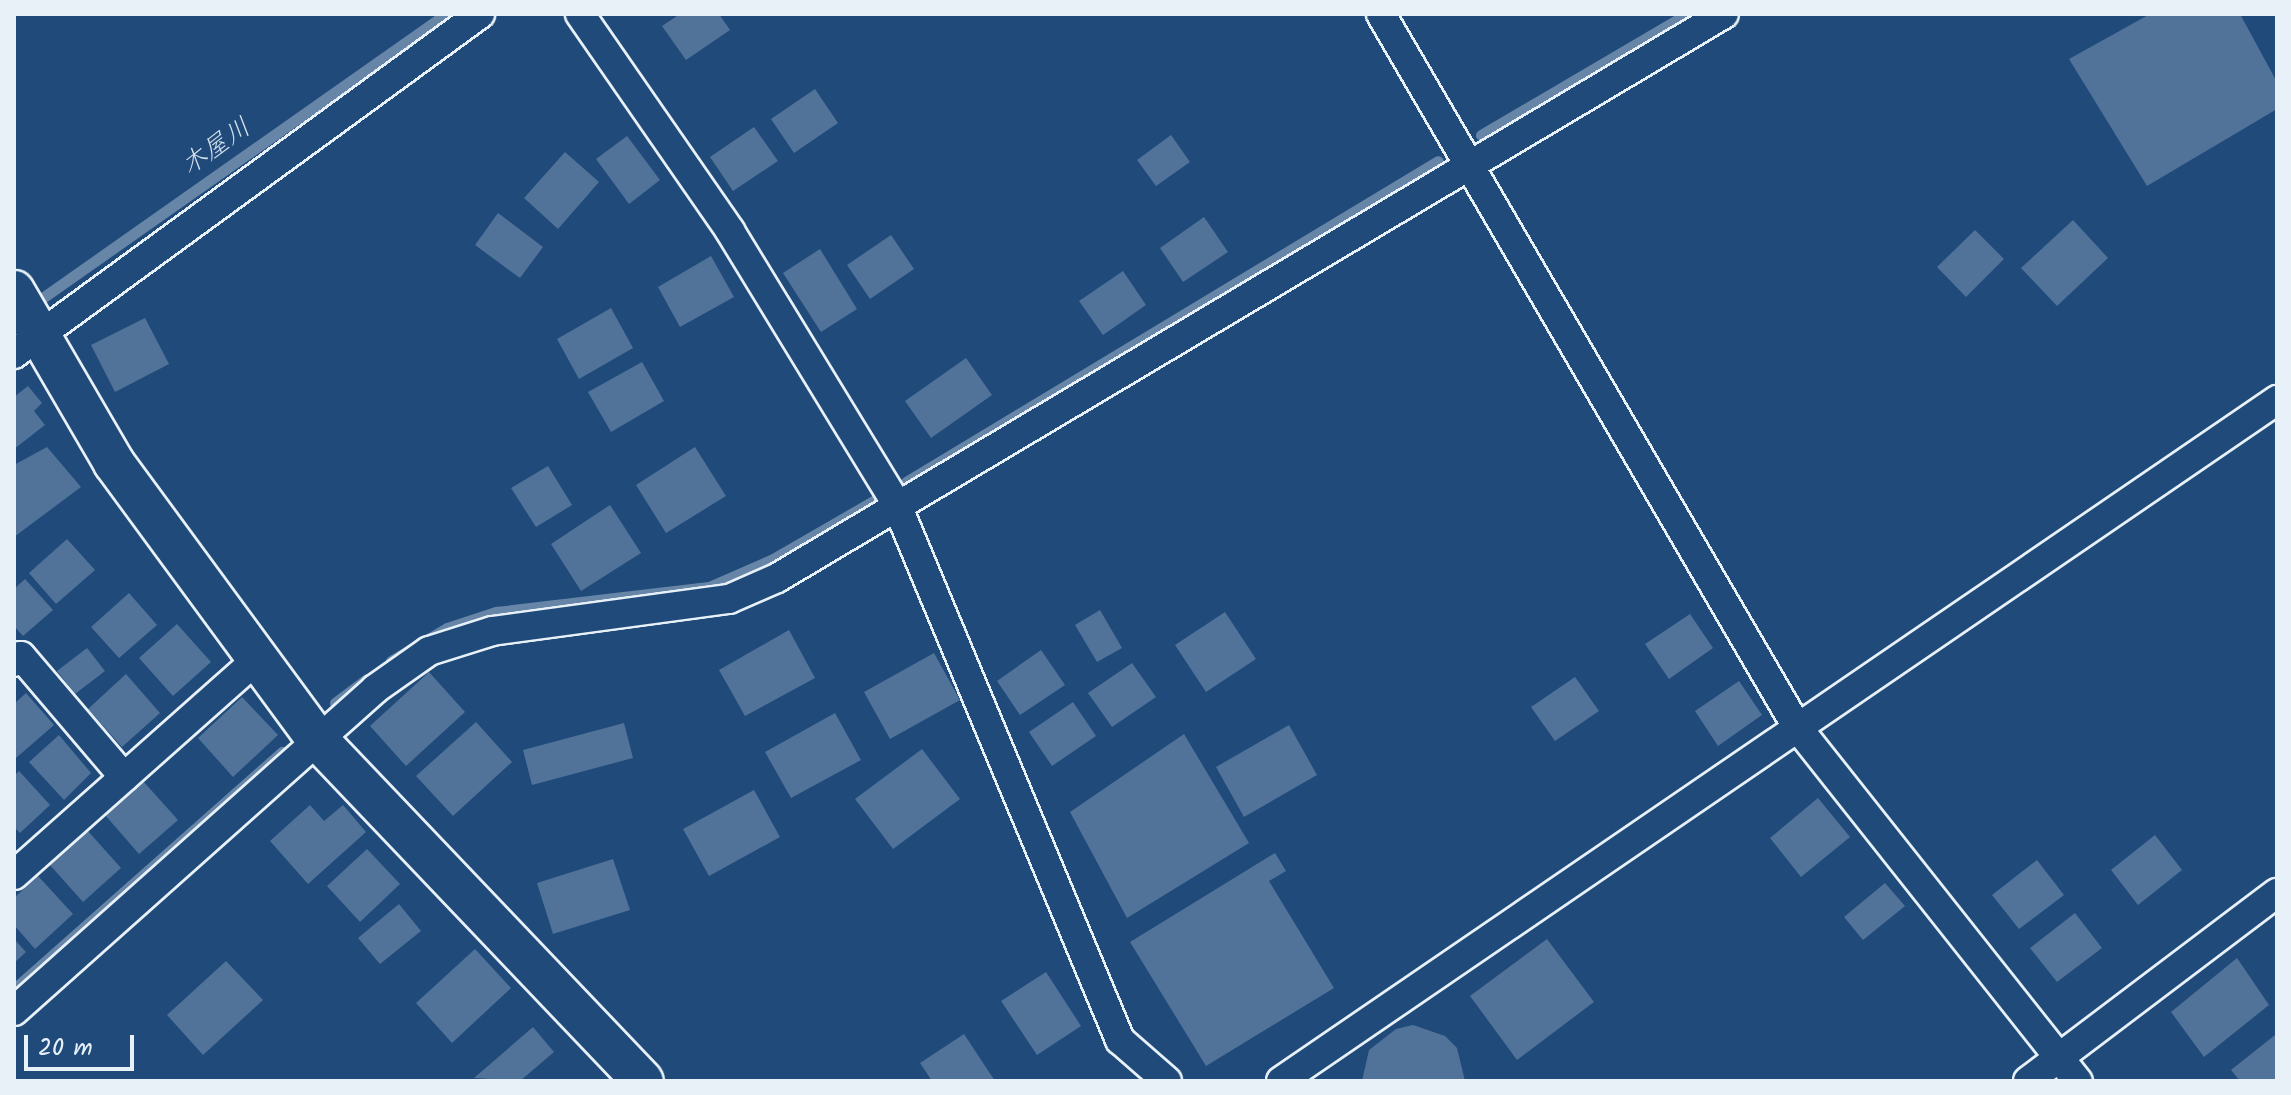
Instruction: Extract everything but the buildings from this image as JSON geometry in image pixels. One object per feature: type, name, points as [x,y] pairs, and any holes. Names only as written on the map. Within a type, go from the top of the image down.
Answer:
[{"type":"street","points":[[29,338],[480,14]]},
{"type":"street","points":[[580,14],[730,231],[896,503],[1120,1040],[1167,1081]]},
{"type":"street","points":[[1381,14],[1471,163],[1797,727],[2078,1081]]},
{"type":"street","points":[[14,1011],[317,739],[429,651],[492,631],[729,599],[777,578],[896,503],[1724,14]]},
{"type":"street","points":[[14,291],[29,338],[114,463],[317,739],[643,1081]]},
{"type":"street","points":[[1281,1081],[2277,400]]},
{"type":"street","points":[[14,662],[21,656],[124,777]]},
{"type":"street","points":[[17,867],[256,660]]},
{"type":"street","points":[[2028,1081],[2277,893]]},
{"type":"waterway","name":"木屋川","points":[[31,306],[446,14]]},
{"type":"waterway","points":[[1481,135],[1687,14]]},
{"type":"waterway","points":[[906,482],[1438,161]]},
{"type":"waterway","points":[[391,661],[447,628],[496,612],[709,587],[773,559],[875,500]]},
{"type":"waterway","points":[[335,703],[367,679]]},
{"type":"waterway","points":[[14,989],[282,752]]}]
